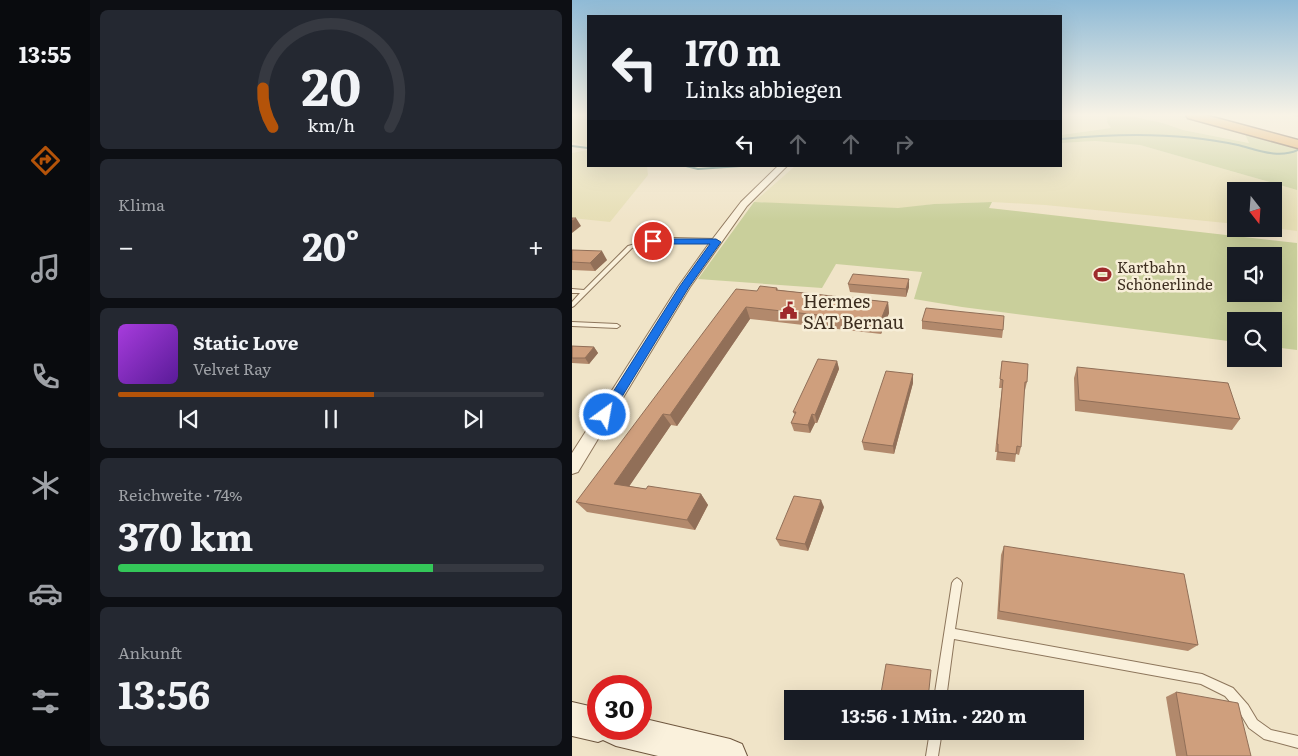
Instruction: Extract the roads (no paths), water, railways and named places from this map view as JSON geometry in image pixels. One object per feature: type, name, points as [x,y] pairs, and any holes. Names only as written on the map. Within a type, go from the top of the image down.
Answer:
[{"type":"main road","points":[[572,719],[587,722]]},
{"type":"main road","points":[[652,738],[730,756]]},
{"type":"street","points":[[572,467],[684,286],[744,204],[782,167]]},
{"type":"lane","points":[[572,305],[630,247],[640,242],[716,242]]},
{"type":"lane","points":[[572,291],[585,292]]},
{"type":"lane","points":[[572,324],[617,326]]},
{"type":"lane","points":[[941,690],[957,583]]},
{"type":"lane","points":[[949,633],[1202,679],[1229,692],[1244,709],[1253,724],[1268,735],[1298,742]]},
{"type":"lane","points":[[932,756],[935,740]]},
{"type":"waterway","points":[[1257,150],[1276,154],[1297,150]]},
{"type":"waterway","points":[[690,167],[698,169],[727,167]]},
{"type":"place","name":"Kartbahn Schönerlinde","points":[[1103,275]]},
{"type":"place","name":"Hermes SAT Bernau","points":[[789,310]]}]
